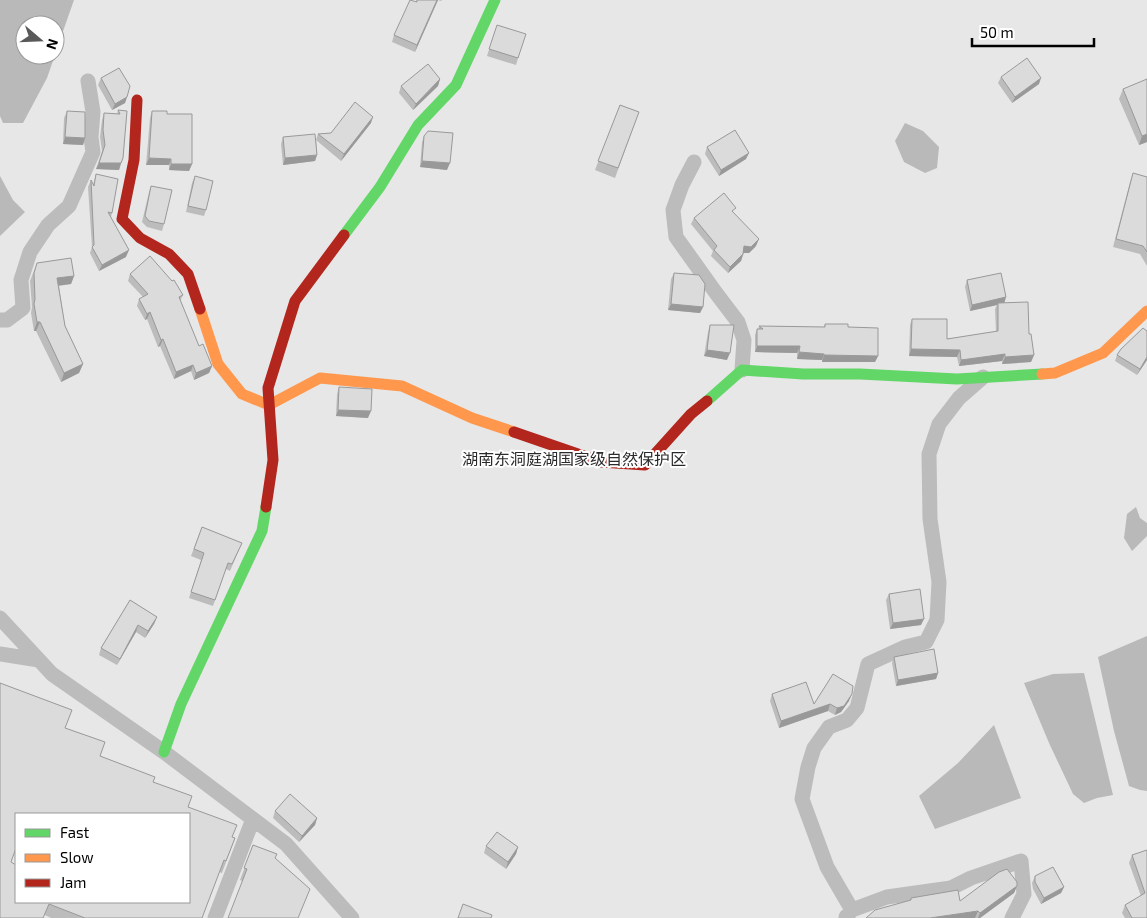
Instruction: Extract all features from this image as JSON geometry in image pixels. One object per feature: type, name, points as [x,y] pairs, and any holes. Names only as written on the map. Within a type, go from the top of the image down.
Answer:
[{"type":"street","points":[[164,752],[181,704],[262,531],[273,460],[268,388],[295,301],[380,187],[418,126],[456,85],[495,0]]},
{"type":"street","points":[[0,320],[7,320],[23,308],[21,280],[30,252],[48,225],[69,206],[93,152],[91,137],[94,112],[88,80]]},
{"type":"street","points":[[137,100],[136,154],[132,183],[122,219],[140,238],[169,254],[188,274],[218,364],[242,394],[269,405]]},
{"type":"street","points":[[694,162],[682,185],[673,210],[676,237],[738,322],[744,340],[742,370]]},
{"type":"street","points":[[269,405],[320,378],[402,386],[472,418],[601,462],[646,465],[691,414],[742,370],[957,379],[1056,373],[1103,353],[1147,311]]},
{"type":"street","points":[[983,377],[959,398],[939,424],[929,454],[930,519],[939,582],[936,620],[926,642],[905,647],[868,664],[857,708],[847,720],[829,727],[814,748],[808,767],[802,800],[827,867],[849,914],[887,897],[951,888],[971,878],[1020,861],[1024,894],[1012,918]]},
{"type":"street","points":[[0,618],[52,674],[164,752],[286,844],[352,918]]},
{"type":"street","points":[[0,654],[40,660]]},
{"type":"street","points":[[215,918],[253,819]]},
{"type":"green space","name":"湖南东洞庭湖国家级自然保护区","points":[[0,0],[1147,0],[1147,918],[0,918]]},
{"type":"shaded area","points":[[0,0],[74,0],[65,26],[65,15],[15,15],[15,65],[52,65],[47,78],[23,123],[3,123],[0,116]]},
{"type":"shaded area","points":[[905,123],[923,131],[939,147],[937,168],[925,173],[904,162],[895,141]]},
{"type":"shaded area","points":[[0,176],[13,200],[25,212],[0,236]]},
{"type":"shaded area","points":[[1136,507],[1140,518],[1147,523],[1147,536],[1132,551],[1124,538],[1127,514]]},
{"type":"shaded area","points":[[1147,636],[1147,791],[1129,786],[1114,731],[1098,657]]},
{"type":"shaded area","points":[[1084,673],[1113,795],[1084,803],[1073,794],[1024,683],[1053,674]]},
{"type":"shaded area","points":[[994,725],[1021,798],[935,829],[919,796],[958,763]]},
{"type":"building","points":[[410,0],[417,2],[417,0],[437,0],[417,45],[394,35]]},
{"type":"building","points":[[497,25],[526,34],[518,58],[489,49]]},
{"type":"building","points":[[1027,58],[1041,78],[1015,97],[1001,77]]},
{"type":"building","points":[[428,64],[440,79],[416,104],[401,86]]},
{"type":"building","points":[[119,68],[130,86],[127,97],[115,104],[101,78]]},
{"type":"building","points":[[1147,79],[1147,134],[1142,136],[1123,89]]},
{"type":"building","points":[[355,102],[373,117],[344,154],[318,134],[331,133]]},
{"type":"building","points":[[620,105],[639,112],[618,168],[598,161]]},
{"type":"building","points":[[118,110],[127,111],[123,158],[121,163],[99,163],[105,145],[103,130],[104,113],[120,114]]},
{"type":"building","points":[[67,111],[85,112],[85,138],[65,137]]},
{"type":"building","points":[[152,111],[167,111],[167,114],[192,114],[192,164],[171,164],[171,159],[149,158]]},
{"type":"building","points":[[735,130],[749,153],[721,170],[707,147]]},
{"type":"building","points":[[428,131],[453,133],[450,163],[422,161],[424,136]]},
{"type":"building","points":[[315,134],[317,155],[285,158],[283,137]]},
{"type":"building","points":[[1133,173],[1147,177],[1147,252],[1143,246],[1116,239]]},
{"type":"building","points":[[96,174],[118,179],[112,213],[108,212],[129,250],[102,265],[92,247],[94,245],[91,180],[94,186]]},
{"type":"building","points":[[195,176],[213,181],[206,210],[188,206]]},
{"type":"building","points":[[151,186],[172,190],[164,224],[149,221],[145,216]]},
{"type":"building","points":[[724,193],[736,208],[732,211],[759,239],[751,247],[744,246],[743,254],[730,267],[714,250],[717,246],[694,218]]},
{"type":"building","points":[[150,256],[172,281],[174,280],[183,295],[179,297],[199,346],[203,344],[212,366],[196,373],[193,365],[176,372],[150,312],[147,314],[139,299],[148,294],[130,274]]},
{"type":"building","points":[[71,258],[74,276],[57,278],[65,326],[83,364],[64,373],[40,322],[37,322],[34,304],[34,273],[37,263]]},
{"type":"building","points":[[674,273],[699,275],[705,284],[703,307],[671,304]]},
{"type":"building","points":[[1001,273],[1006,297],[972,305],[967,280]]},
{"type":"building","points":[[1028,302],[1029,334],[1031,334],[1034,355],[1005,357],[1005,354],[961,360],[960,350],[911,349],[912,319],[947,319],[947,339],[998,331],[998,303]]},
{"type":"building","points":[[825,324],[848,324],[848,327],[878,328],[878,356],[824,355],[799,352],[800,346],[757,346],[757,329],[763,329],[759,326],[825,327]]},
{"type":"building","points":[[710,325],[734,325],[730,353],[707,350]]},
{"type":"building","points":[[1143,328],[1147,331],[1147,357],[1140,369],[1117,355]]},
{"type":"building","points":[[339,387],[372,389],[371,411],[338,410]]},
{"type":"building","points":[[202,527],[242,543],[232,564],[228,563],[215,600],[191,592],[204,553],[194,549]]},
{"type":"building","points":[[920,589],[924,619],[893,623],[889,594]]},
{"type":"building","points":[[130,600],[157,617],[148,631],[138,625],[120,659],[101,648]]},
{"type":"building","points":[[934,649],[938,673],[898,680],[894,657]]},
{"type":"building","points":[[833,674],[853,686],[852,694],[844,706],[837,708],[830,704],[781,721],[772,694],[806,682],[814,704]]},
{"type":"building","points":[[0,683],[72,710],[65,728],[105,742],[100,756],[155,777],[153,782],[192,796],[188,807],[237,825],[232,837],[235,838],[226,861],[224,860],[202,918],[85,918],[49,904],[43,918],[0,918]]},
{"type":"building","points":[[290,794],[317,818],[302,836],[275,811]]},
{"type":"building","points":[[497,832],[518,847],[508,862],[486,846]]},
{"type":"building","points":[[253,845],[277,854],[275,858],[310,889],[298,918],[228,918],[247,869],[244,868]]},
{"type":"building","points":[[1147,850],[1147,918],[1132,918],[1125,905],[1145,893],[1132,855]]},
{"type":"building","points":[[1053,867],[1064,887],[1044,898],[1035,882],[1035,876]]},
{"type":"building","points":[[1007,869],[1017,882],[1017,886],[980,913],[978,911],[930,918],[866,918],[875,910],[911,900],[911,898],[958,890],[960,901],[999,872]]},
{"type":"building","points":[[463,904],[492,915],[491,918],[458,918]]},
{"type":"traffic: fast","points":[[344,235],[380,187],[418,125],[456,85],[495,0]]},
{"type":"traffic: fast","points":[[707,401],[742,370],[957,379],[1042,374]]},
{"type":"traffic: fast","points":[[164,752],[181,704],[262,531],[266,507]]},
{"type":"traffic: slow","points":[[200,309],[218,364],[242,394],[269,405],[320,378],[402,386],[472,418],[514,432]]},
{"type":"traffic: slow","points":[[1042,374],[1055,373],[1103,353],[1147,311]]},
{"type":"traffic: jam","points":[[137,100],[134,160],[122,219],[140,238],[169,254],[188,274],[200,309]]},
{"type":"traffic: jam","points":[[266,507],[273,460],[268,388],[295,301],[344,235]]},
{"type":"traffic: jam","points":[[514,432],[601,462],[645,465],[691,414],[707,401]]}]
